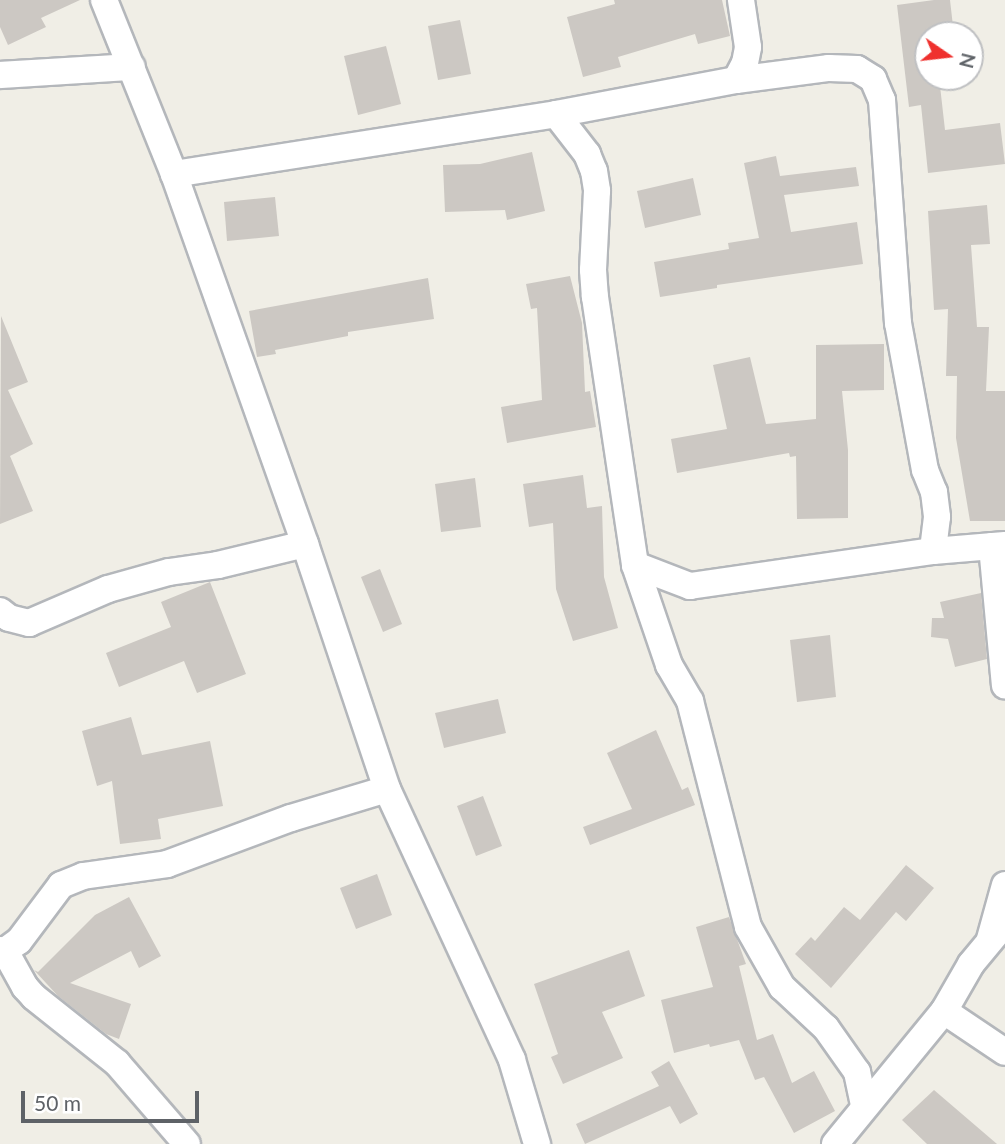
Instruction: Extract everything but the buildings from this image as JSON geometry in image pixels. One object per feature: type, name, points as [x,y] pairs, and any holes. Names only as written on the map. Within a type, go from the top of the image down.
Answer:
[{"type":"street","points":[[104,0],[174,174],[305,544],[387,789],[512,1060],[537,1144]]},
{"type":"street","points":[[736,80],[745,63],[748,47],[741,0]]},
{"type":"street","points":[[0,75],[132,67]]},
{"type":"street","points":[[174,174],[556,114],[736,80],[830,68],[857,69],[873,79],[883,100],[898,323],[925,470],[934,492],[937,517],[933,551]]},
{"type":"street","points":[[556,114],[587,154],[594,171],[597,191],[593,270],[595,297],[635,565],[669,666],[690,701],[748,927],[782,987],[826,1028],[857,1072],[864,1106]]},
{"type":"street","points":[[0,611],[9,618],[29,623],[108,589],[169,572],[218,565],[305,544]]},
{"type":"street","points":[[635,565],[690,586],[933,551],[998,545],[1005,685]]},
{"type":"street","points":[[187,1144],[117,1063],[34,997],[3,951],[19,941],[46,901],[61,885],[83,876],[177,861],[291,818],[387,789]]},
{"type":"street","points":[[835,1144],[944,1011],[971,964],[998,931],[1005,885]]},
{"type":"street","points":[[944,1011],[1005,1052]]}]
